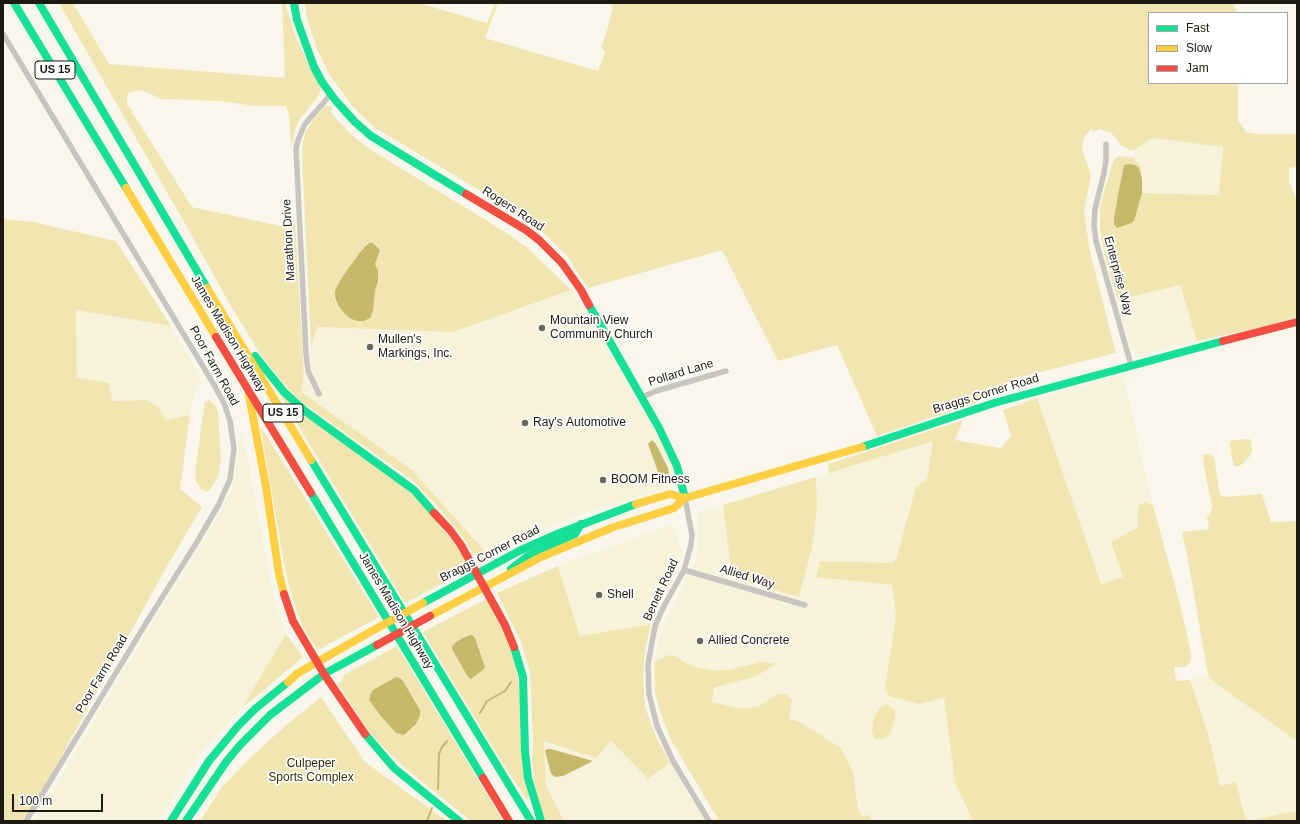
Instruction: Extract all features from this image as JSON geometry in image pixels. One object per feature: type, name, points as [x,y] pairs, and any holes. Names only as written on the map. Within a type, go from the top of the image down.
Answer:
[{"type":"main road","name":"James Madison Highway","points":[[14,3],[509,821]]},
{"type":"main road","name":"James Madison Highway","points":[[39,3],[167,222],[531,821]]},
{"type":"main road","name":"Rogers Road","points":[[294,3],[297,20],[314,67],[322,82],[355,122],[371,136],[513,221],[539,240],[550,250],[565,268],[581,290],[642,397],[674,458],[685,498]]},
{"type":"main road","points":[[226,320],[273,380],[294,402],[318,422],[414,490],[450,530],[477,574],[511,638],[519,664],[524,693],[525,751],[528,778],[541,821]]},
{"type":"main road","name":"Braggs Corner Road","points":[[186,821],[212,781],[240,746],[287,700],[324,674],[484,587],[541,558],[593,535],[674,508],[685,498],[862,447],[975,408],[1131,365],[1297,322]]},
{"type":"main road","points":[[248,389],[266,487],[279,574],[293,621],[316,662],[361,728],[394,768],[459,821]]},
{"type":"main road","name":"Braggs Corner Road","points":[[171,821],[209,761],[238,726],[275,691],[316,662],[532,545],[621,509],[670,494],[685,498]]},
{"type":"main road","points":[[501,578],[528,556],[575,534],[581,524]]},
{"type":"street","name":"Poor Farm Road","points":[[3,34],[224,403],[230,421],[234,449],[230,479],[219,504],[26,821]]},
{"type":"street","name":"Marathon Drive","points":[[319,394],[308,370],[306,354],[296,148],[305,124],[331,94]]},
{"type":"street","name":"Enterprise Way","points":[[1106,144],[1106,160],[1095,209],[1094,226],[1096,241],[1131,365]]},
{"type":"street","name":"Pollard Lane","points":[[642,397],[656,391],[726,371]]},
{"type":"street","name":"Benett Road","points":[[685,498],[692,535],[691,545],[684,570],[664,606],[655,626],[648,664],[649,694],[657,726],[673,761],[709,821]]},
{"type":"street","name":"Allied Way","points":[[684,570],[805,605]]},
{"type":"shaded area","points":[[1152,138],[1223,147],[1220,195],[1142,193],[1141,166],[1134,160],[1135,150]]},
{"type":"shaded area","points":[[1130,164],[1139,168],[1142,179],[1142,193],[1134,221],[1117,228],[1114,224],[1114,219],[1124,165]]},
{"type":"shaded area","points":[[369,243],[373,243],[380,250],[375,264],[378,271],[378,281],[375,291],[373,311],[370,318],[364,321],[358,321],[351,319],[338,305],[335,297],[335,290],[361,251]]},
{"type":"shaded area","points":[[1180,285],[1197,341],[1141,355],[1135,353],[1131,349],[1118,300]]},
{"type":"shaded area","points":[[571,290],[603,341],[668,455],[674,468],[675,481],[672,486],[666,489],[595,510],[564,521],[490,557],[412,470],[300,392],[316,327],[453,332]]},
{"type":"shaded area","points":[[76,310],[171,326],[202,379],[195,392],[190,415],[166,420],[159,408],[148,400],[113,401],[109,383],[77,378]]},
{"type":"shaded area","points":[[1123,375],[1153,506],[1146,502],[1138,527],[1118,563],[1123,577],[1101,585],[1037,398]]},
{"type":"shaded area","points":[[242,429],[273,593],[286,634],[242,708],[198,757],[158,821],[35,821],[126,666],[221,511],[230,492],[236,469]]},
{"type":"shaded area","points":[[652,440],[656,444],[668,468],[669,474],[666,481],[659,482],[657,469],[648,444]]},
{"type":"shaded area","name":"Allied Concrete","points":[[933,441],[919,704],[944,698],[955,782],[973,821],[870,821],[871,815],[862,816],[858,809],[853,772],[798,721],[655,691],[654,662],[663,626],[695,561],[699,538],[698,513]]},
{"type":"shaded area","points":[[673,524],[683,553],[673,579],[651,624],[580,636],[558,566]]},
{"type":"shaded area","points":[[472,635],[475,638],[485,667],[471,679],[468,677],[452,649],[452,646],[456,642]]},
{"type":"shaded area","points":[[1208,675],[1214,682],[1297,741],[1297,811],[1246,821],[1236,782],[1220,786],[1209,737],[1190,680]]},
{"type":"shaded area","points":[[396,677],[403,681],[420,710],[420,715],[416,724],[404,735],[396,733],[369,700],[373,690]]},
{"type":"shaded area","points":[[544,741],[596,758],[611,741],[648,779],[670,762],[705,821],[564,821],[546,787]]},
{"type":"shaded area","points":[[547,749],[593,761],[563,776],[555,777],[551,774],[545,751]]},
{"type":"green space","points":[[59,3],[73,3],[109,64],[285,78],[282,3],[285,3],[296,38],[321,89],[319,95],[300,119],[296,127],[291,149],[289,115],[286,106],[256,106],[220,101],[160,99],[139,90],[129,93],[127,104],[192,207],[290,228],[295,222],[304,376],[301,392],[412,470],[490,557],[481,558],[474,555],[462,536],[433,501],[412,480],[303,403],[290,391],[262,357],[232,308]]},
{"type":"green space","points":[[305,3],[419,3],[487,23],[495,3],[498,3],[485,38],[598,71],[605,52],[601,47],[608,28],[613,3],[1233,3],[1237,12],[1148,12],[1148,84],[1238,84],[1238,120],[1246,132],[1258,134],[1297,134],[1297,167],[1289,168],[1289,181],[1297,201],[1297,317],[1271,325],[1197,341],[1180,285],[1118,300],[1107,264],[1100,226],[1100,209],[1114,159],[1120,156],[1135,158],[1134,160],[1141,166],[1142,193],[1219,195],[1223,147],[1152,138],[1135,150],[1130,150],[1120,145],[1111,133],[1100,129],[1093,132],[1092,128],[1085,136],[1082,149],[1091,175],[1084,211],[1090,252],[1116,353],[1013,379],[976,403],[877,436],[837,345],[778,361],[722,250],[588,288],[567,256],[545,234],[521,215],[375,128],[353,107],[329,74],[317,49],[307,18]]},
{"type":"green space","points":[[330,106],[332,108],[331,113],[353,136],[371,150],[507,233],[530,250],[571,290],[453,332],[317,327],[311,347],[302,154],[306,132],[312,121],[324,107]]},
{"type":"green space","points":[[3,219],[33,222],[116,241],[171,326],[76,310],[77,378],[109,383],[113,401],[147,400],[159,408],[166,420],[190,415],[180,489],[202,507],[169,563],[25,821],[3,821]]},
{"type":"green space","points":[[277,390],[416,497],[459,549],[467,565],[463,567],[459,575],[405,603]]},
{"type":"green space","points":[[1037,398],[1101,584],[1123,577],[1111,542],[1138,527],[1138,506],[1146,502],[1153,506],[1179,600],[1191,653],[1190,663],[1185,667],[1174,667],[1176,681],[1190,680],[1209,737],[1220,786],[1236,782],[1246,821],[973,821],[955,782],[944,698],[919,704],[889,696],[885,689],[896,616],[892,585],[816,577],[820,561],[892,563],[896,560],[916,487],[927,479],[933,441],[829,473],[828,464],[963,420],[955,440],[1001,448],[1011,436],[1003,410]]},
{"type":"green space","points":[[209,400],[216,406],[218,412],[221,459],[219,473],[214,484],[209,491],[205,491],[201,489],[196,481],[195,473],[204,407],[205,402]]},
{"type":"green space","points":[[260,425],[379,617],[318,650],[305,631],[297,613],[289,585]]},
{"type":"green space","points":[[1250,439],[1252,450],[1250,456],[1240,466],[1234,466],[1230,442],[1234,440]]},
{"type":"green space","points":[[1204,454],[1210,454],[1214,458],[1220,495],[1227,497],[1262,494],[1271,522],[1297,521],[1297,741],[1214,682],[1208,675],[1182,532],[1209,529],[1207,517],[1210,515],[1212,506],[1203,462]]},
{"type":"green space","points":[[816,477],[817,508],[812,548],[799,596],[732,577],[723,505]]},
{"type":"green space","points":[[558,566],[580,636],[651,624],[645,651],[643,679],[645,707],[656,737],[670,762],[648,779],[611,741],[596,758],[544,741],[546,786],[564,821],[545,821],[536,794],[532,761],[533,740],[530,672],[521,642],[497,593]]},
{"type":"green space","points":[[486,599],[505,633],[518,677],[529,797],[527,800],[498,756],[423,632]]},
{"type":"green space","points":[[286,634],[303,657],[242,708]]},
{"type":"green space","points":[[397,646],[503,821],[471,821],[404,767],[367,729],[340,688],[337,683],[341,683],[344,675]]},
{"type":"green space","points":[[669,655],[676,656],[686,663],[696,667],[715,671],[728,670],[762,662],[776,664],[755,677],[714,688],[712,702],[742,709],[759,706],[778,694],[785,694],[792,699],[789,719],[798,721],[841,748],[853,772],[858,809],[862,816],[871,815],[870,821],[719,821],[671,740],[660,712],[655,691],[654,662]]},
{"type":"green space","name":"Culpeper Sports Complex","points":[[321,697],[365,762],[447,821],[200,821],[222,787],[249,759],[285,726]]},
{"type":"green space","points":[[887,704],[894,709],[896,716],[892,728],[888,737],[875,739],[872,731],[876,713],[881,707]]},
{"type":"green space","points":[[1297,811],[1297,821],[1251,821],[1281,814]]},
{"type":"waterway","points":[[480,713],[487,701],[505,691],[511,682]]},
{"type":"waterway","points":[[438,789],[439,754],[447,741]]},
{"type":"waterway","points":[[427,821],[432,808]]},
{"type":"traffic: fast","points":[[14,3],[126,188]]},
{"type":"traffic: fast","points":[[39,3],[207,288]]},
{"type":"traffic: fast","points":[[294,3],[297,20],[314,67],[322,82],[336,101],[355,122],[371,136],[466,194]]},
{"type":"traffic: fast","points":[[589,305],[659,428],[677,466],[685,498]]},
{"type":"traffic: fast","points":[[862,447],[994,403],[1223,341]]},
{"type":"traffic: fast","points":[[255,356],[284,392],[305,411],[414,490],[434,513]]},
{"type":"traffic: fast","points":[[311,460],[531,821]]},
{"type":"traffic: fast","points":[[311,493],[483,778]]},
{"type":"traffic: fast","points":[[423,603],[519,551],[557,534],[636,504]]},
{"type":"traffic: fast","points":[[511,569],[528,556],[575,534],[581,524]]},
{"type":"traffic: fast","points":[[186,821],[226,762],[240,745],[270,715],[324,674],[377,645]]},
{"type":"traffic: fast","points":[[514,647],[523,677],[525,751],[528,778],[541,821]]},
{"type":"traffic: fast","points":[[171,821],[209,761],[238,726],[255,709],[288,682]]},
{"type":"traffic: fast","points":[[365,734],[394,768],[459,821]]},
{"type":"traffic: slow","points":[[126,188],[216,337]]},
{"type":"traffic: slow","points":[[207,288],[311,460]]},
{"type":"traffic: slow","points":[[249,395],[266,487],[279,574],[284,594]]},
{"type":"traffic: slow","points":[[636,504],[670,494],[685,498],[862,447]]},
{"type":"traffic: slow","points":[[430,616],[541,557],[611,528],[674,508],[685,498]]},
{"type":"traffic: slow","points":[[370,632],[423,603]]},
{"type":"traffic: slow","points":[[288,682],[298,673],[370,632]]},
{"type":"traffic: jam","points":[[466,194],[526,230],[539,240],[562,263],[581,290],[589,305]]},
{"type":"traffic: jam","points":[[1223,341],[1297,322]]},
{"type":"traffic: jam","points":[[216,337],[311,493]]},
{"type":"traffic: jam","points":[[434,513],[450,530],[461,545],[505,625],[514,647]]},
{"type":"traffic: jam","points":[[284,594],[293,621],[324,674],[365,734]]},
{"type":"traffic: jam","points":[[377,645],[430,616]]},
{"type":"traffic: jam","points":[[483,778],[509,821]]},
{"type":"place","name":"Mountain View Community Church","points":[[542,328]]},
{"type":"place","name":"Mullen's Markings, Inc.","points":[[370,347]]},
{"type":"place","name":"Ray's Automotive","points":[[525,423]]},
{"type":"place","name":"BOOM Fitness","points":[[603,480]]},
{"type":"place","name":"Shell","points":[[599,595]]},
{"type":"place","name":"Allied Concrete","points":[[700,641]]}]
